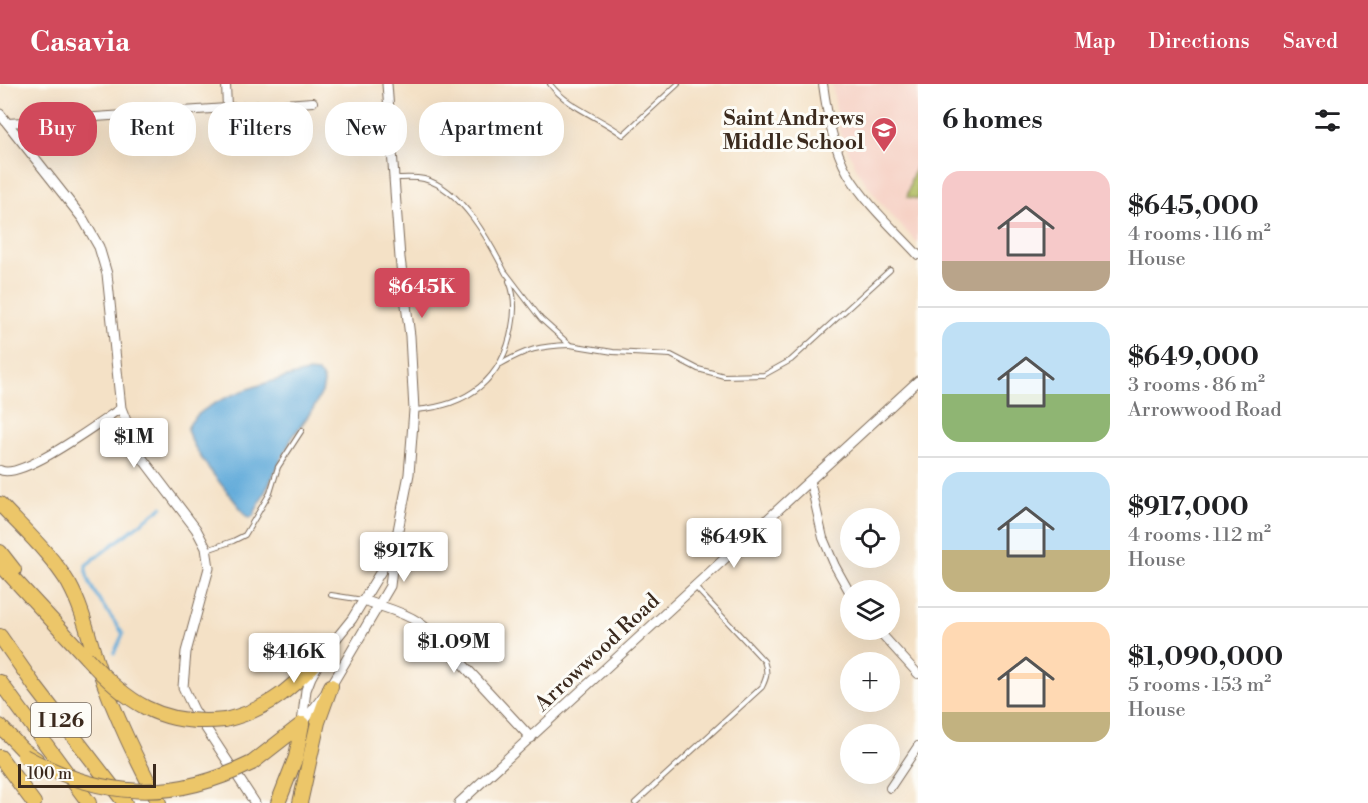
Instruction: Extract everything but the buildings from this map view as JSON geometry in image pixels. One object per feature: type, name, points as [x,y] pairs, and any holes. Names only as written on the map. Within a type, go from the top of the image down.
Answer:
[{"type":"highway","points":[[0,504],[57,567],[74,592],[87,624],[99,669],[130,746],[159,803]]},
{"type":"highway","points":[[0,552],[64,633]]},
{"type":"highway","points":[[0,564],[119,691],[148,710],[182,720],[204,722],[225,720],[256,711],[285,693],[323,654]]},
{"type":"highway","name":"I 126","points":[[0,636],[34,685],[125,803]]},
{"type":"highway","name":"I 126","points":[[0,682],[89,803]]},
{"type":"highway","points":[[300,803],[318,722],[331,686]]},
{"type":"highway","points":[[0,740],[24,756],[82,784],[111,792],[159,795],[194,789],[231,775],[279,744],[302,724]]},
{"type":"highway","points":[[278,803],[296,757],[302,724]]},
{"type":"highway","points":[[0,726],[22,748],[54,772]]},
{"type":"highway","points":[[0,757],[34,803]]},
{"type":"street","points":[[226,84],[228,102]]},
{"type":"street","points":[[302,724],[331,686],[390,586],[394,551],[410,474],[414,410],[410,336],[400,258],[387,84]]},
{"type":"street","points":[[823,84],[827,111],[847,172],[870,205],[918,255]]},
{"type":"street","points":[[8,123],[208,109]]},
{"type":"street","points":[[0,114],[83,219],[99,247],[107,274],[121,408],[140,454],[196,529],[207,550],[209,568],[186,652],[183,687],[194,710],[255,803]]},
{"type":"street","name":"Arrowwood Road","points":[[459,803],[918,381]]},
{"type":"street","points":[[0,470],[17,471],[51,454],[121,408]]},
{"type":"street","points":[[810,481],[824,538],[843,580]]},
{"type":"street","points":[[302,724],[306,690],[323,654],[339,636],[364,600],[394,551]]},
{"type":"street","points":[[364,600],[416,621],[444,644],[531,738]]},
{"type":"street","points":[[887,640],[918,674]]},
{"type":"street","points":[[890,788],[918,746]]},
{"type":"lane","points":[[550,84],[583,112],[609,124],[623,135],[678,84]]},
{"type":"lane","points":[[395,178],[423,179],[451,194],[482,231],[506,273],[512,287],[514,304],[509,345],[488,382],[455,402],[436,408],[414,410]]},
{"type":"lane","points":[[499,365],[521,352],[545,346],[570,345],[613,352],[671,355],[698,369],[724,376],[764,375],[792,360],[890,270]]},
{"type":"lane","points":[[506,273],[541,319],[570,345]]},
{"type":"lane","points":[[207,550],[245,535],[270,493],[278,467],[302,430]]},
{"type":"lane","points":[[635,803],[762,687],[767,678],[764,661],[695,587]]},
{"type":"lane","points":[[331,595],[364,600]]},
{"type":"shaded area","name":"Saint Andrews Middle School","points":[[832,84],[918,84],[918,244],[883,206],[858,172],[840,133]]},
{"type":"green space","points":[[918,162],[918,199],[907,197]]},
{"type":"water","points":[[307,372],[318,373],[322,377],[324,383],[322,392],[292,438],[253,516],[247,517],[206,465],[187,430],[194,419],[205,409],[221,400],[259,385]]},
{"type":"waterway","points":[[114,653],[123,634],[94,591],[86,572],[86,565],[162,507]]},
{"type":"place","name":"Saint Andrews Middle School","points":[[884,153]]}]
